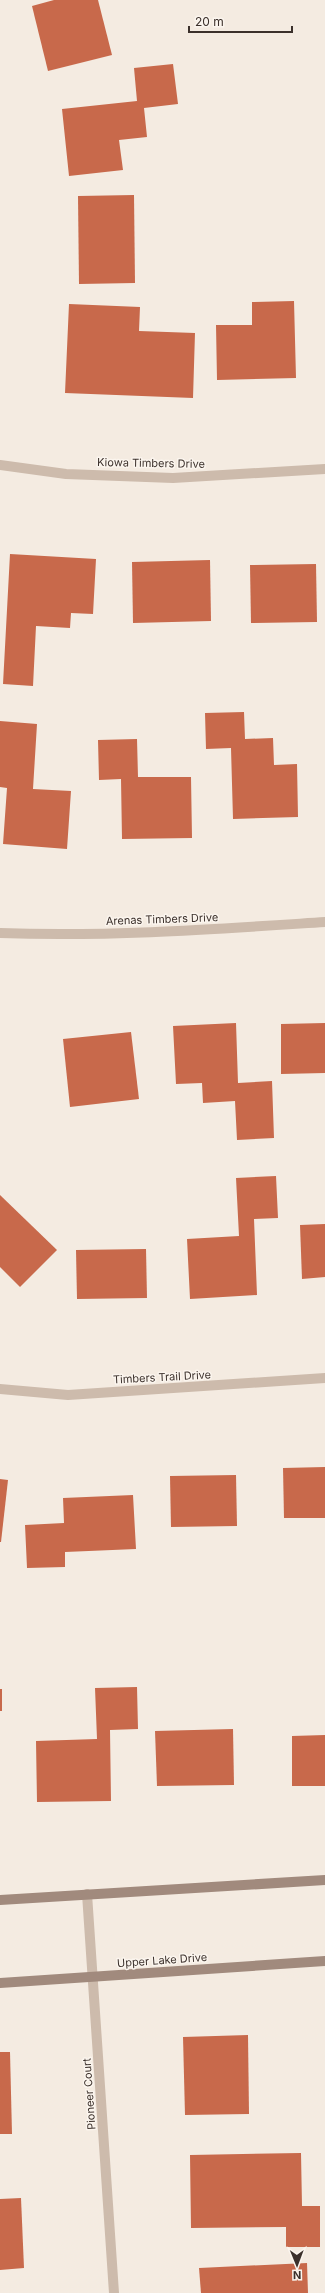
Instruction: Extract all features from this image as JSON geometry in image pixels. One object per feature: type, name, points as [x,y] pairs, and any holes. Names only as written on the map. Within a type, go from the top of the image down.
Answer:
[{"type":"street","name":"Kiowa Timbers Drive","points":[[0,465],[66,474],[173,478],[325,469]]},
{"type":"street","name":"Arenas Timbers Drive","points":[[0,933],[56,935],[170,932],[325,922]]},
{"type":"street","name":"Timbers Trail Drive","points":[[0,1389],[68,1395],[325,1378]]},
{"type":"street","points":[[0,1900],[325,1880]]},
{"type":"street","name":"Pioneer Court","points":[[87,1894],[114,2293]]},
{"type":"street","name":"Upper Lake Drive","points":[[0,1982],[325,1961]]},
{"type":"building","points":[[54,0],[98,0],[112,55],[48,71],[32,6]]},
{"type":"building","points":[[173,64],[178,104],[144,108],[147,137],[119,140],[123,170],[69,176],[62,109],[137,101],[134,68]]},
{"type":"building","points":[[134,195],[135,283],[79,284],[78,196]]},
{"type":"building","points":[[294,301],[296,378],[217,380],[216,325],[252,325],[252,302]]},
{"type":"building","points":[[69,304],[140,307],[139,331],[195,333],[193,398],[65,393]]},
{"type":"building","points":[[10,554],[96,559],[93,614],[71,613],[70,628],[36,626],[33,686],[3,684]]},
{"type":"building","points":[[210,560],[211,621],[133,623],[132,562]]},
{"type":"building","points":[[316,564],[317,622],[251,623],[250,565]]},
{"type":"building","points":[[244,712],[245,739],[273,738],[274,765],[297,764],[298,817],[233,819],[231,748],[206,749],[205,713]]},
{"type":"building","points":[[0,721],[37,724],[33,789],[71,791],[67,849],[3,844],[7,788],[0,787]]},
{"type":"building","points":[[137,739],[138,777],[191,777],[192,838],[122,839],[121,779],[99,780],[98,740]]},
{"type":"building","points":[[236,1023],[238,1083],[272,1081],[274,1138],[237,1140],[235,1101],[203,1103],[202,1083],[176,1084],[173,1026]]},
{"type":"building","points":[[325,1023],[325,1073],[281,1074],[281,1024]]},
{"type":"building","points":[[131,1032],[139,1099],[70,1107],[63,1039]]},
{"type":"building","points":[[276,1176],[278,1218],[254,1219],[257,1295],[190,1299],[187,1239],[239,1236],[236,1178]]},
{"type":"building","points":[[0,1195],[57,1250],[20,1287],[0,1267]]},
{"type":"building","points":[[325,1224],[325,1277],[302,1279],[300,1225]]},
{"type":"building","points":[[146,1249],[147,1298],[77,1299],[76,1250]]},
{"type":"building","points":[[325,1467],[325,1518],[284,1518],[283,1468]]},
{"type":"building","points":[[236,1475],[237,1526],[171,1527],[170,1476]]},
{"type":"building","points":[[0,1479],[8,1480],[1,1542],[0,1542]]},
{"type":"building","points":[[133,1495],[136,1549],[65,1552],[65,1567],[27,1568],[25,1525],[64,1523],[63,1498]]},
{"type":"building","points":[[137,1687],[138,1729],[110,1730],[111,1801],[37,1802],[36,1741],[97,1739],[95,1688]]},
{"type":"building","points":[[0,1689],[2,1689],[2,1711],[0,1711]]},
{"type":"building","points":[[233,1729],[234,1785],[157,1786],[155,1731]]},
{"type":"building","points":[[325,1735],[325,1786],[292,1786],[292,1736]]},
{"type":"building","points":[[248,2035],[249,2114],[185,2115],[183,2037]]},
{"type":"building","points":[[0,2052],[10,2052],[12,2134],[0,2134]]},
{"type":"building","points":[[301,2153],[302,2206],[320,2206],[320,2247],[286,2247],[286,2227],[191,2228],[190,2155]]},
{"type":"building","points":[[21,2198],[24,2268],[0,2270],[0,2199]]},
{"type":"building","points":[[307,2263],[308,2293],[201,2293],[199,2268]]}]
